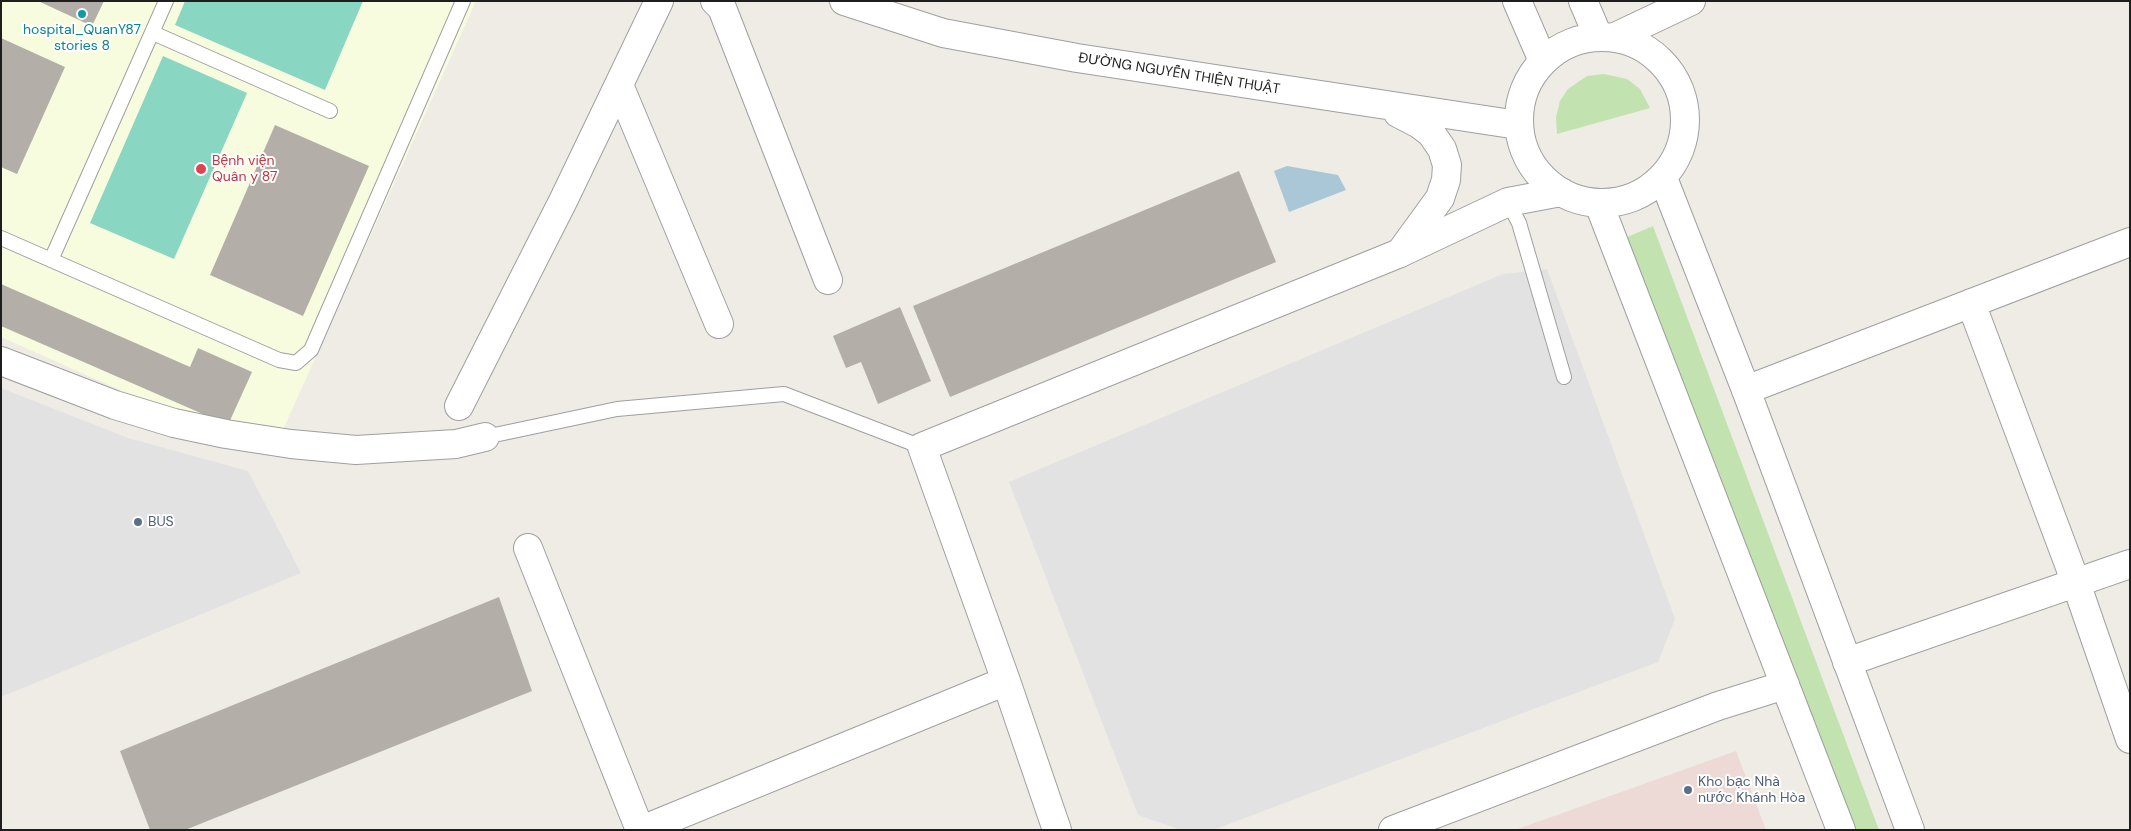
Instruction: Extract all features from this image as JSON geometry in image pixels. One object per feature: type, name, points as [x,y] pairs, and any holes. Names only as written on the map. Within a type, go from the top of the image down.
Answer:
[{"type":"street","points":[[459,406],[564,199],[659,1]]},
{"type":"street","points":[[715,1],[722,8],[828,280]]},
{"type":"street","name":"ĐƯỜNG NGUYỄN THIỆN THUẬT","points":[[844,1],[953,35],[1078,58],[1383,106],[1518,125]]},
{"type":"street","points":[[1517,1],[1543,61]]},
{"type":"street","points":[[1583,1],[1606,37],[1642,46],[1661,60],[1678,84],[1684,100],[1685,129],[1680,150],[1673,164],[1662,178],[1648,190],[1627,200],[1599,204],[1561,192],[1537,173],[1525,154],[1518,125],[1523,93],[1543,61],[1567,44],[1606,37],[1691,1]]},
{"type":"street","points":[[619,85],[718,324]]},
{"type":"street","points":[[1383,106],[1419,124],[1431,133],[1442,149],[1447,165],[1446,180],[1440,198],[1400,253]]},
{"type":"street","points":[[1662,178],[1746,390],[1910,830]]},
{"type":"street","points":[[1057,830],[922,447],[1400,253],[1508,202],[1561,192]]},
{"type":"street","points":[[1599,204],[1841,830]]},
{"type":"street","points":[[1746,390],[2130,242]]},
{"type":"street","points":[[1971,303],[2076,583],[2130,739]]},
{"type":"street","points":[[1,361],[115,405],[174,423],[226,434],[356,450],[456,444],[485,437]]},
{"type":"street","points":[[528,548],[641,830],[1006,681]]},
{"type":"street","points":[[1847,662],[2130,564]]},
{"type":"street","points":[[1393,830],[1718,706],[1785,685]]},
{"type":"lane","points":[[51,260],[166,1]]},
{"type":"lane","points":[[1,238],[279,360],[296,363],[311,350],[463,1]]},
{"type":"lane","points":[[153,33],[330,111]]},
{"type":"lane","points":[[1508,202],[1518,224],[1564,377]]},
{"type":"lane","points":[[485,437],[617,408],[784,394],[922,447]]},
{"type":"shaded area","name":"Bệnh viện Quân y 87","points":[[1,1],[476,1],[281,434],[228,425],[120,390],[1,337]]},
{"type":"shaded area","points":[[1547,269],[1675,619],[1658,662],[1213,830],[1181,830],[1138,815],[1009,482],[1503,274]]},
{"type":"shaded area","name":"BUS","points":[[1,388],[128,438],[248,471],[301,573],[1,697]]},
{"type":"shaded area","name":"Kho bạc Nhà nước Khánh Hòa","points":[[1736,751],[1766,830],[1515,830]]},
{"type":"green space","points":[[185,1],[363,1],[325,90],[175,25]]},
{"type":"green space","points":[[163,56],[247,93],[174,259],[90,223]]},
{"type":"green space","points":[[1604,74],[1627,79],[1640,89],[1650,108],[1557,134],[1556,117],[1560,101],[1568,89],[1587,76]]},
{"type":"green space","points":[[1653,226],[1879,830],[1853,830],[1625,238]]},
{"type":"water","points":[[1287,166],[1338,175],[1346,190],[1289,212],[1274,171]]},
{"type":"building","name":"hospital_QuanY87 stories 8","points":[[38,1],[104,1],[92,26]]},
{"type":"building","points":[[1,38],[65,67],[17,174],[1,167]]},
{"type":"building","points":[[275,125],[369,166],[303,316],[210,275]]},
{"type":"building","points":[[1239,171],[1276,262],[950,397],[913,306]]},
{"type":"building","points":[[1,284],[190,367],[198,348],[252,372],[228,425],[1,326]]},
{"type":"building","points":[[900,307],[931,381],[878,404],[861,362],[846,368],[833,336]]},
{"type":"building","points":[[499,597],[532,691],[185,830],[150,830],[120,751]]},
{"type":"place","name":"hospital_QuanY87 stories 8","points":[[82,14]]},
{"type":"place","name":"Bệnh viện Quân y 87","points":[[201,169]]},
{"type":"place","name":"BUS","points":[[138,522]]},
{"type":"place","name":"Kho bạc Nhà nước Khánh Hòa","points":[[1688,790]]}]
